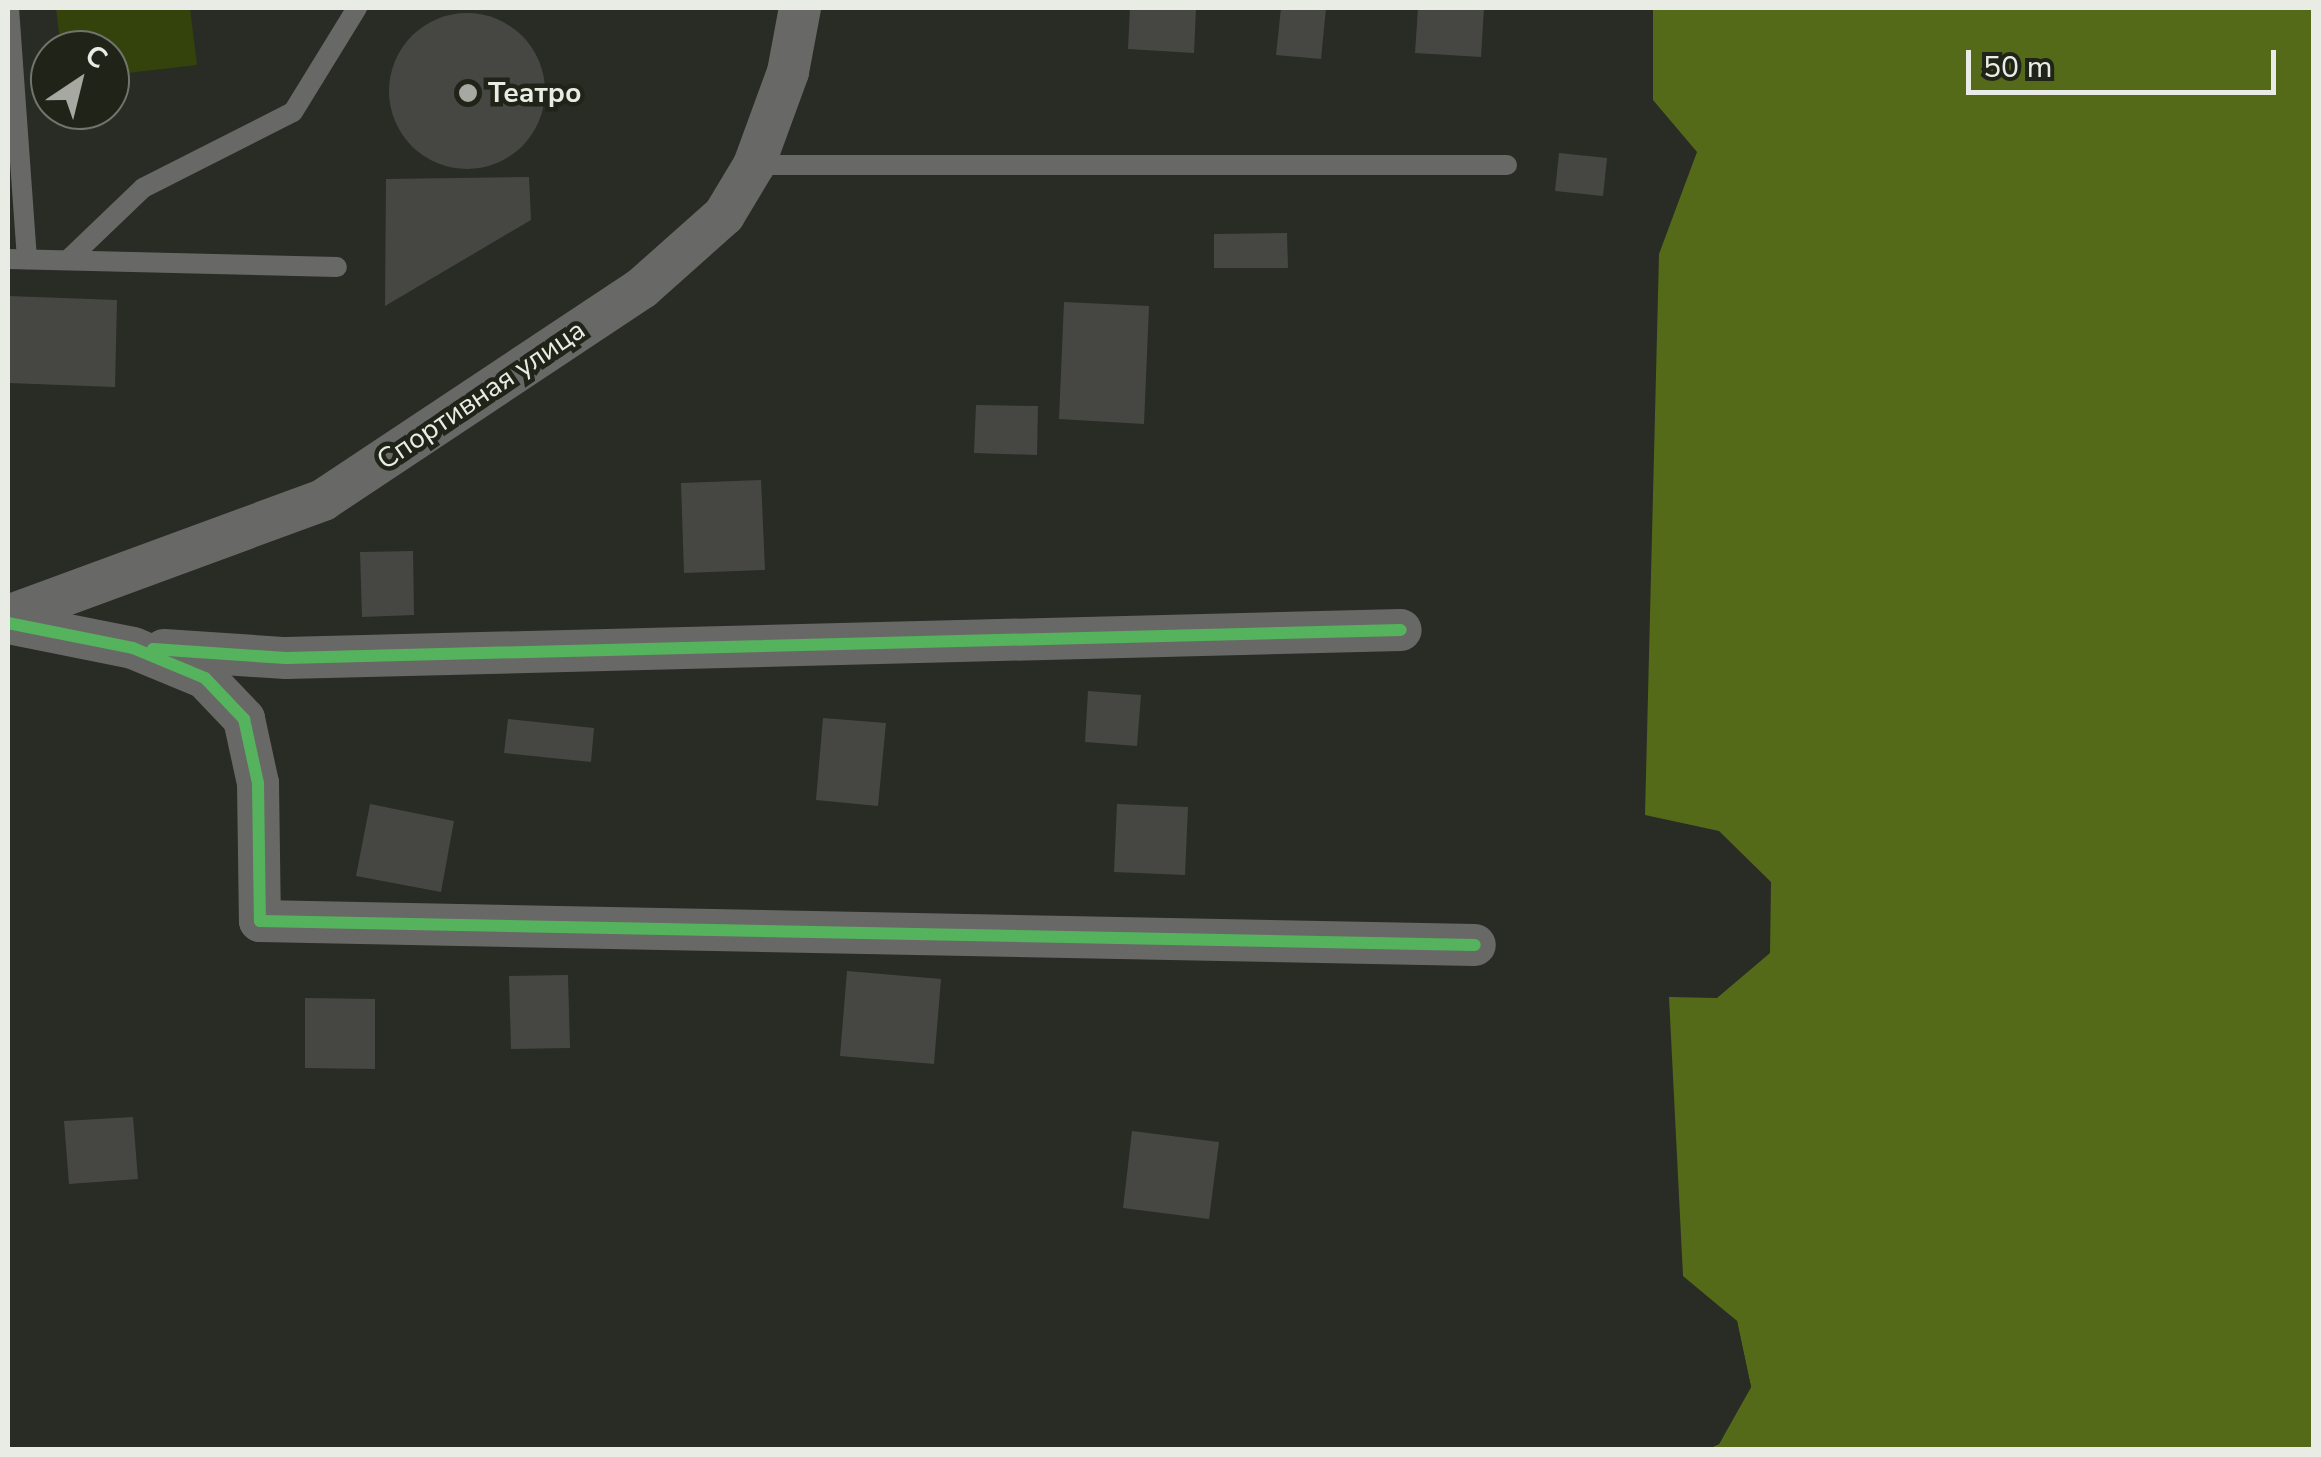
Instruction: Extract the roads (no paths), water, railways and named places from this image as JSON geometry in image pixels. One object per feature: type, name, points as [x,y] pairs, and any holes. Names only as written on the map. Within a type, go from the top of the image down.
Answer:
[{"type":"street","name":"Спортивная улица","points":[[8,620],[323,500],[642,288],[724,215],[754,165],[788,72],[800,8]]},
{"type":"street","points":[[8,620],[133,648],[286,658],[1401,630]]},
{"type":"street","points":[[133,648],[205,678],[244,719],[258,783],[260,921],[1475,945]]},
{"type":"lane","points":[[8,8],[17,259],[337,267]]},
{"type":"lane","points":[[69,259],[143,188],[293,112],[357,8]]},
{"type":"lane","points":[[754,165],[1507,165]]},
{"type":"place","name":"Театро","points":[[468,93]]}]
